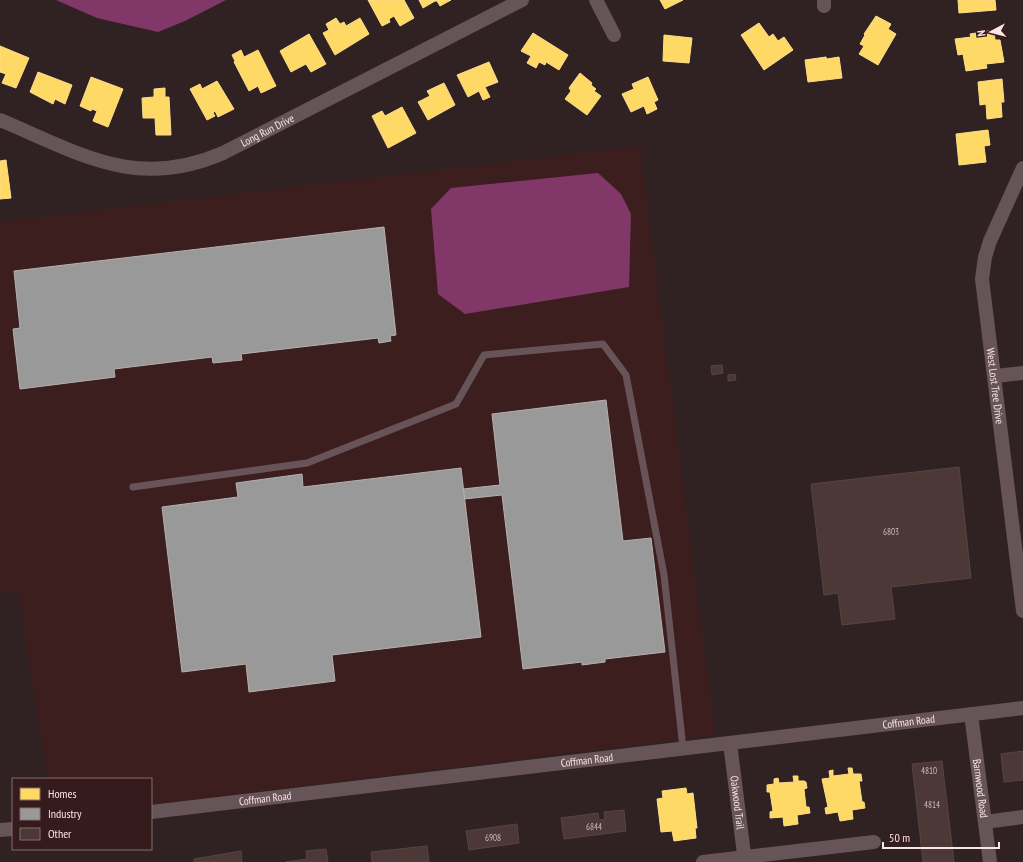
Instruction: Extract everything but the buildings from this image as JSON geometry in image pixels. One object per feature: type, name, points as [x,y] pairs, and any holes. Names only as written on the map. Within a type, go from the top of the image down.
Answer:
[{"type":"street","name":"Long Run Drive","points":[[0,120],[91,158],[118,166],[154,170],[183,167],[223,153],[522,0]]},
{"type":"street","points":[[596,0],[614,35]]},
{"type":"street","name":"West Lost Tree Drive","points":[[1023,168],[990,241],[985,257],[982,279],[1021,585],[1023,611]]},
{"type":"street","points":[[995,376],[1023,373]]},
{"type":"street","name":"Coffman Road","points":[[152,812],[1023,708]]},
{"type":"street","name":"Barnwood Road","points":[[971,714],[990,862]]},
{"type":"street","name":"Oakwood Trail","points":[[730,743],[745,860]]},
{"type":"street","points":[[985,822],[1023,817]]},
{"type":"street","points":[[0,830],[12,828]]},
{"type":"street","points":[[703,862],[745,860],[874,842]]},
{"type":"lane","points":[[133,487],[307,463],[456,404],[484,355],[603,344],[626,375],[664,575],[683,748]]},
{"type":"shaded area","points":[[56,0],[226,0],[185,21],[158,32],[97,18]]},
{"type":"shaded area","points":[[640,146],[715,735],[152,805],[152,778],[48,778],[18,591],[0,593],[0,222]]},
{"type":"shaded area","points":[[598,173],[621,194],[631,214],[629,287],[465,314],[438,294],[431,209],[451,188]]}]
